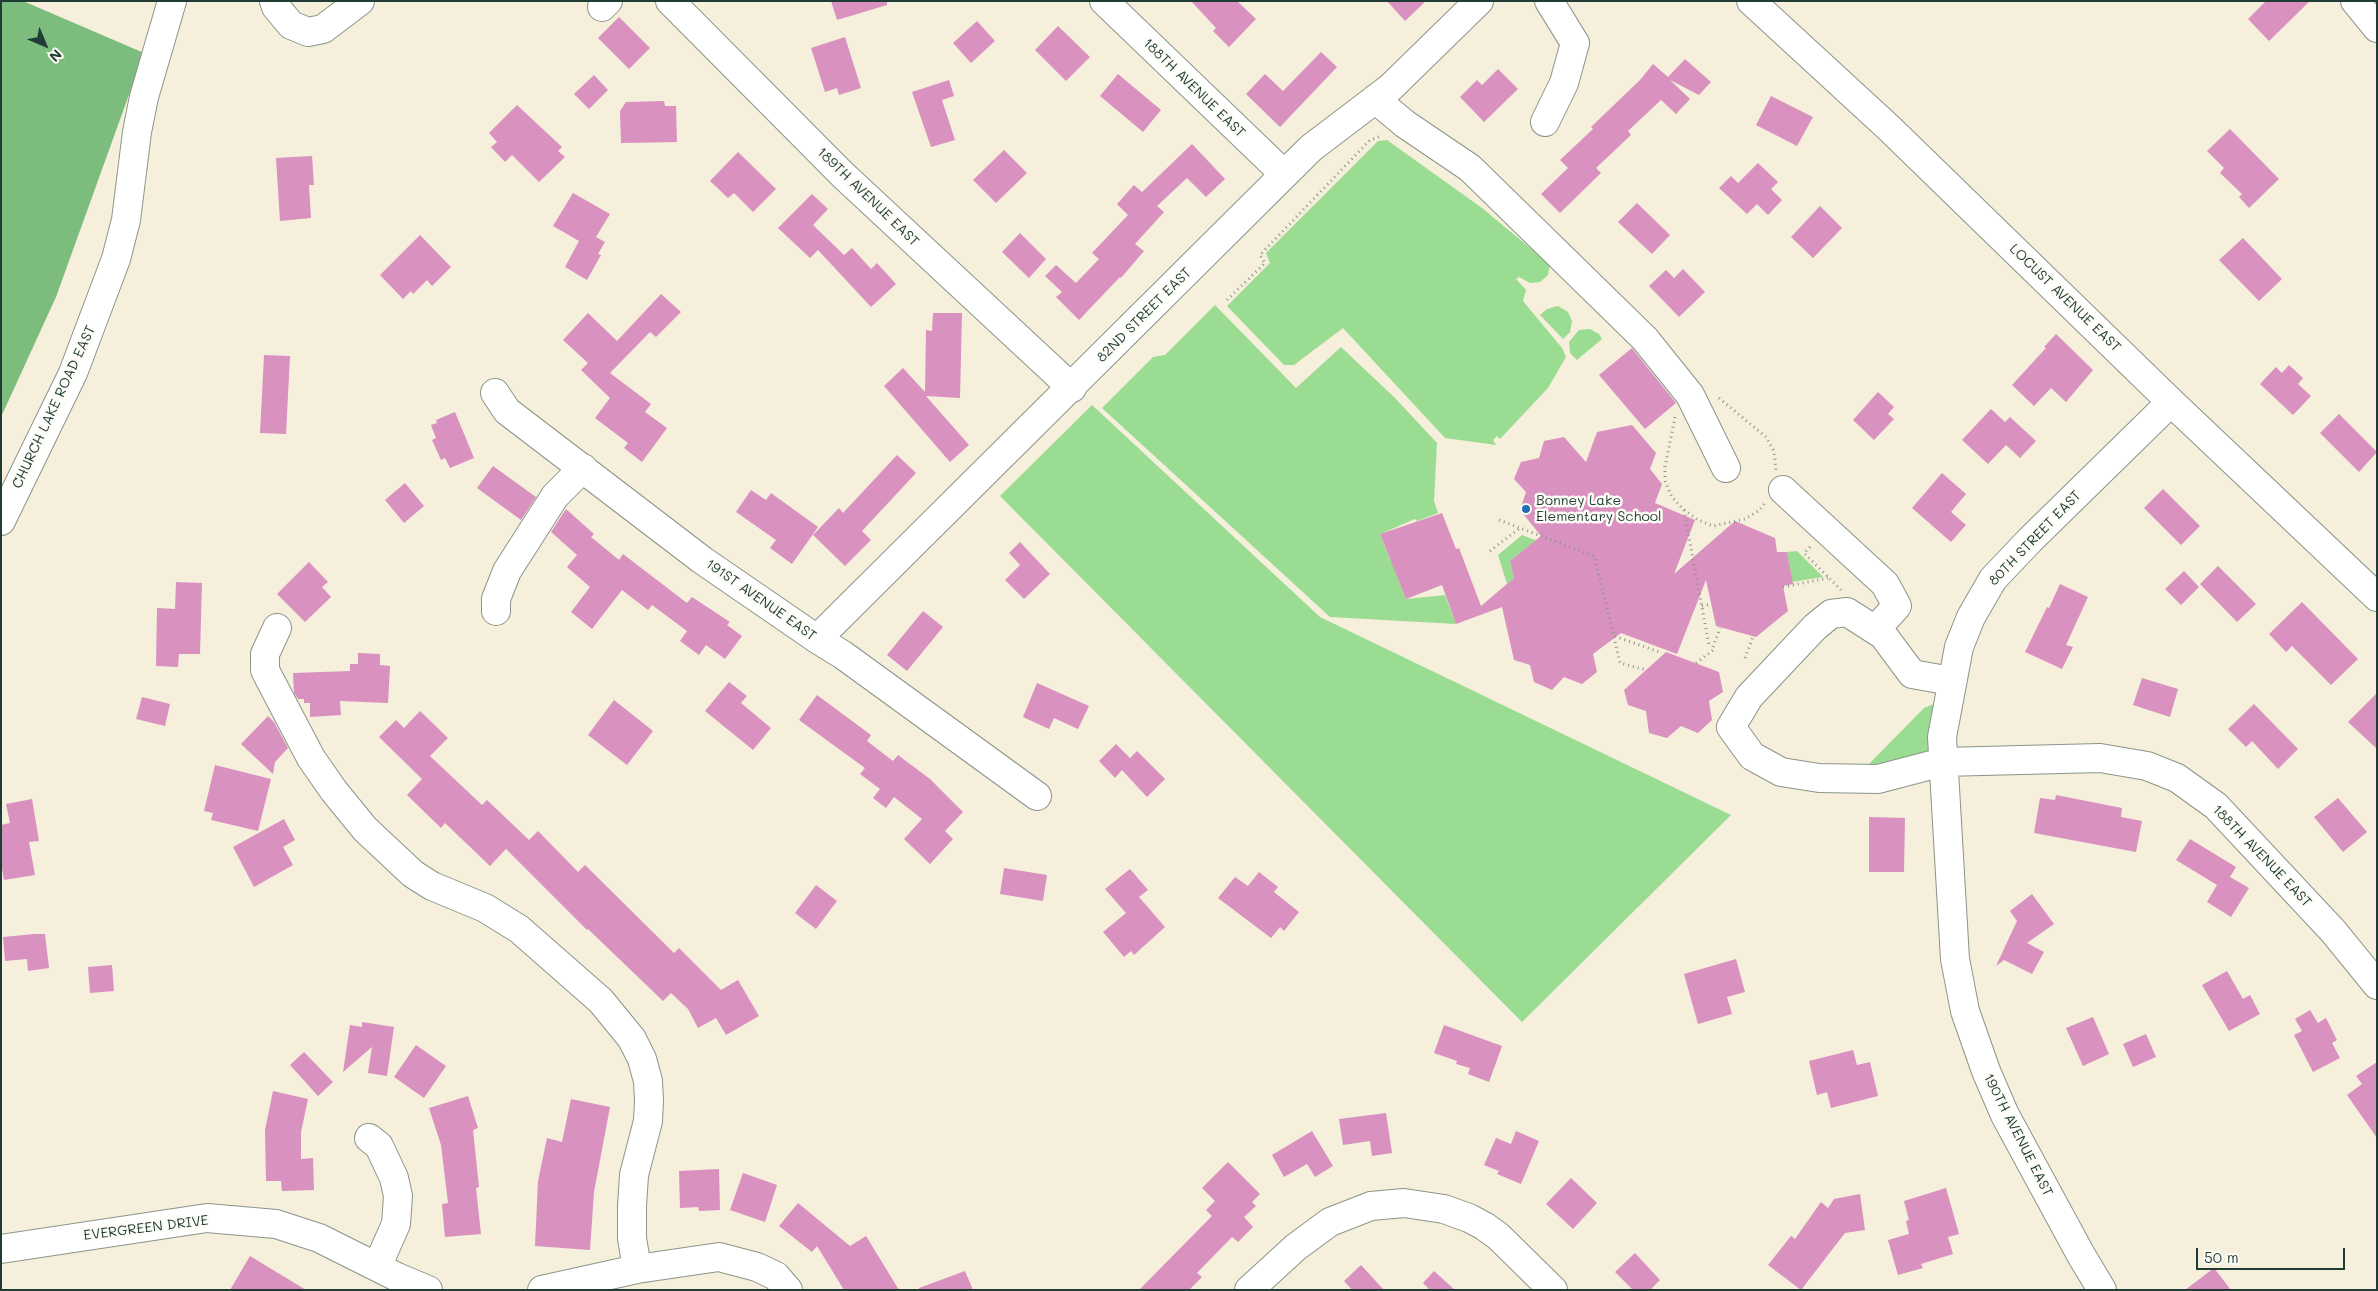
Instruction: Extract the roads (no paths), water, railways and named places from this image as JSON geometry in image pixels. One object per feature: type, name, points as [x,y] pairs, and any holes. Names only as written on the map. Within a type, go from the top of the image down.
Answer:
[{"type":"street","name":"CHURCH LAKE ROAD EAST","points":[[1,521],[73,373],[116,259],[126,220],[137,132],[144,97],[172,1]]},
{"type":"street","points":[[274,1],[276,7],[291,25],[308,32],[323,29],[360,1]]},
{"type":"street","name":"189TH AVENUE EAST","points":[[670,1],[843,175],[1072,388]]},
{"type":"street","name":"188TH AVENUE EAST","points":[[1104,1],[1284,174]]},
{"type":"street","name":"82ND STREET EAST","points":[[816,639],[1072,388],[1284,174],[1311,148],[1375,99],[1414,66],[1478,1]]},
{"type":"street","points":[[1545,122],[1564,83],[1575,43],[1549,1]]},
{"type":"street","name":"LOCUST AVENUE EAST","points":[[1751,1],[1890,129],[2171,402],[2376,595]]},
{"type":"street","points":[[2355,1],[2377,28]]},
{"type":"street","points":[[1375,99],[1406,124],[1470,168],[1645,339],[1690,395],[1726,468]]},
{"type":"street","name":"191ST AVENUE EAST","points":[[495,393],[507,411],[702,560],[816,639],[843,655],[1037,796]]},
{"type":"street","name":"80TH STREET EAST","points":[[1943,762],[1942,737],[1951,681],[1962,639],[1971,617],[1993,579],[2030,540],[2171,402]]},
{"type":"street","points":[[496,611],[497,594],[507,571],[555,496],[583,468]]},
{"type":"street","points":[[1783,490],[1885,584],[1897,606],[1875,630],[1883,635],[1912,674],[1951,681]]},
{"type":"street","name":"188TH AVENUE EAST","points":[[1875,630],[1847,612],[1831,614],[1815,627],[1749,697],[1731,726],[1752,756],[1781,772],[1819,778],[1878,779],[1943,762],[2100,758],[2147,766],[2177,778],[2216,806],[2333,931],[2377,986]]},
{"type":"street","points":[[277,628],[265,654],[265,670],[311,758],[334,791],[365,829],[412,874],[432,886],[485,908],[519,929],[601,1001],[632,1039],[642,1059],[648,1081],[649,1102],[648,1121],[634,1176],[632,1199],[632,1238],[637,1269]]},
{"type":"street","name":"190TH AVENUE EAST","points":[[1943,762],[1955,959],[1965,1010],[1986,1072],[2005,1115],[2102,1290]]},
{"type":"street","points":[[369,1138],[379,1146],[394,1178],[398,1196],[396,1224],[377,1267]]},
{"type":"street","points":[[1249,1290],[1296,1247],[1330,1222],[1370,1206],[1409,1204],[1444,1209],[1484,1226],[1498,1236],[1552,1290]]},
{"type":"street","name":"EVERGREEN DRIVE","points":[[1,1249],[207,1218],[276,1224],[320,1238],[428,1290]]},
{"type":"street","points":[[542,1290],[637,1269],[719,1258],[758,1267],[776,1276],[788,1290]]},
{"type":"place","name":"Bonney Lake Elementary School","points":[[1526,509]]}]
